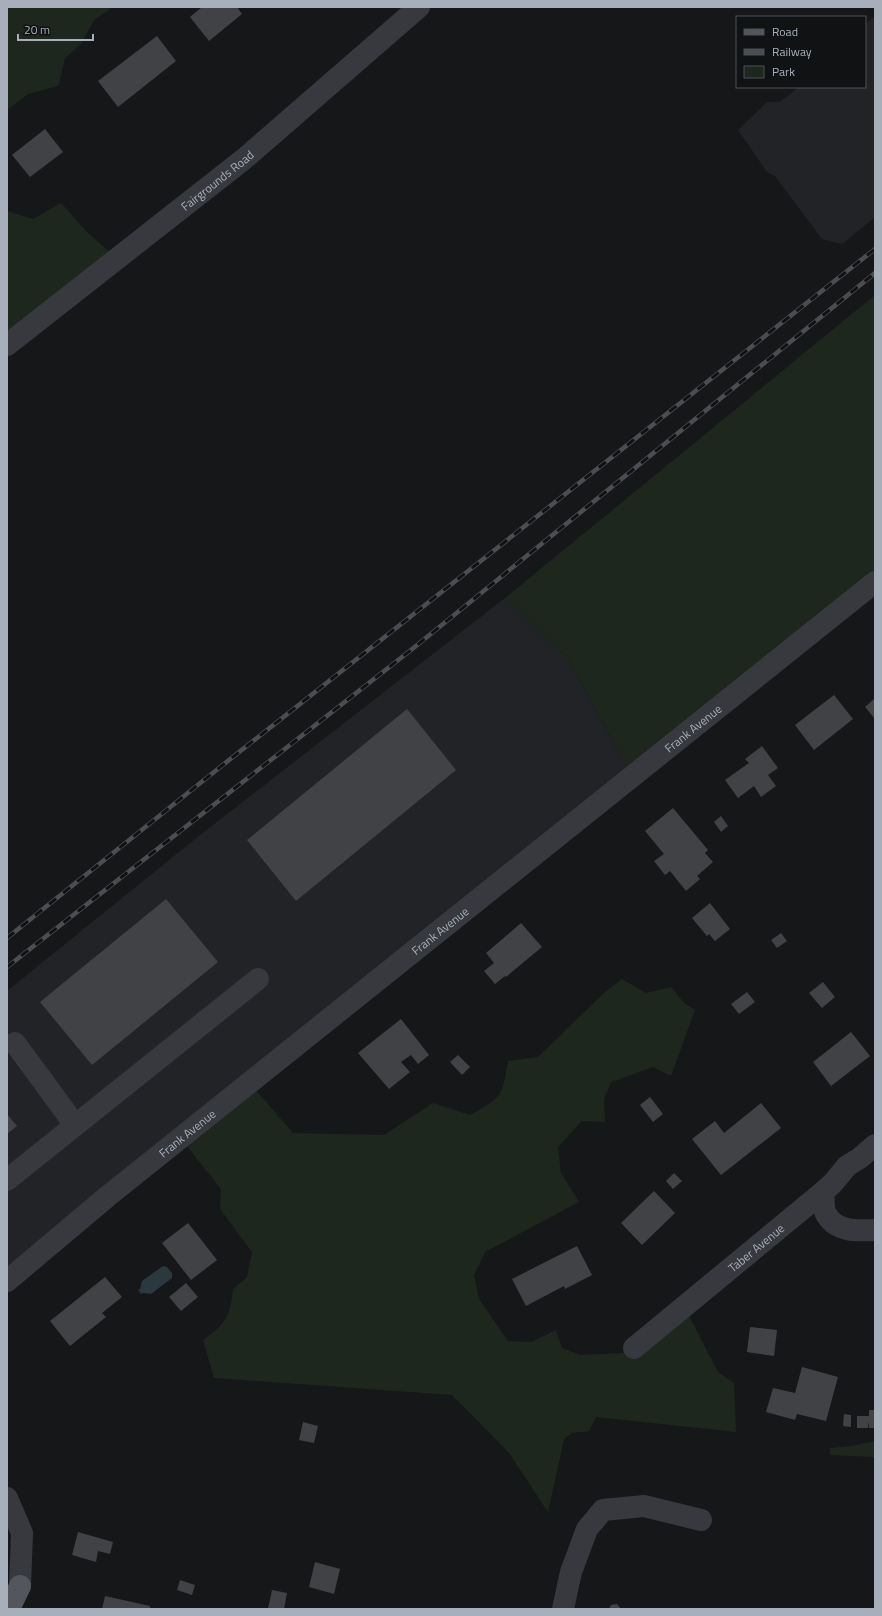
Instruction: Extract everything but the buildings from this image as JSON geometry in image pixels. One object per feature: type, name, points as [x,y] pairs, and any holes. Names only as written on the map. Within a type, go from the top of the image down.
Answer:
[{"type":"main road","points":[[9,1609],[20,1586]]},
{"type":"main road","points":[[20,1586],[23,1609]]},
{"type":"street","name":"Fairgrounds Road","points":[[7,345],[244,159],[419,7]]},
{"type":"street","name":"Frank Avenue","points":[[7,1282],[108,1196],[875,582]]},
{"type":"street","points":[[7,1180],[258,979]]},
{"type":"street","points":[[15,1043],[76,1126]]},
{"type":"street","name":"Taber Avenue","points":[[634,1348],[833,1184],[847,1166],[860,1158],[875,1145]]},
{"type":"street","points":[[823,1192],[826,1214],[838,1227],[857,1232],[875,1230]]},
{"type":"street","points":[[7,1498],[22,1533],[20,1586]]},
{"type":"street","points":[[563,1609],[571,1572],[587,1529],[603,1510],[644,1506],[701,1520]]},
{"type":"shaded area","points":[[875,16],[875,217],[842,244],[822,239],[775,176],[767,172],[738,130],[767,102],[780,102],[798,88],[866,88],[866,23]]},
{"type":"shaded area","points":[[505,598],[567,657],[630,773],[7,1279],[7,991],[195,839]]},
{"type":"shaded area","points":[[163,1266],[167,1267],[172,1273],[172,1278],[151,1294],[141,1294],[138,1290],[140,1289],[142,1281]]},
{"type":"green space","points":[[7,7],[113,7],[94,20],[81,44],[65,58],[58,86],[28,94],[7,110]]},
{"type":"green space","points":[[61,203],[86,231],[113,255],[7,340],[7,211],[33,219]]},
{"type":"green space","points":[[875,295],[875,580],[630,773],[567,657],[505,598]]},
{"type":"green space","points":[[622,979],[646,993],[671,987],[684,1003],[695,1010],[671,1076],[653,1067],[611,1082],[604,1099],[605,1122],[582,1121],[558,1147],[561,1173],[579,1202],[485,1252],[474,1275],[479,1299],[508,1341],[531,1342],[556,1330],[562,1348],[580,1355],[623,1353],[628,1347],[689,1316],[718,1372],[734,1383],[736,1432],[596,1417],[589,1431],[572,1433],[564,1439],[548,1512],[509,1453],[452,1395],[214,1378],[203,1340],[217,1329],[226,1319],[233,1289],[247,1277],[252,1252],[220,1209],[221,1189],[187,1146],[252,1086],[293,1133],[384,1135],[433,1103],[470,1115],[495,1100],[499,1095],[504,1083],[508,1061],[538,1057],[604,993]]},
{"type":"green space","points":[[875,1441],[875,1457],[830,1455],[830,1448],[852,1446]]},
{"type":"railway","points":[[7,938],[219,768],[875,249]]},
{"type":"railway","points":[[7,967],[411,650],[875,273]]}]
